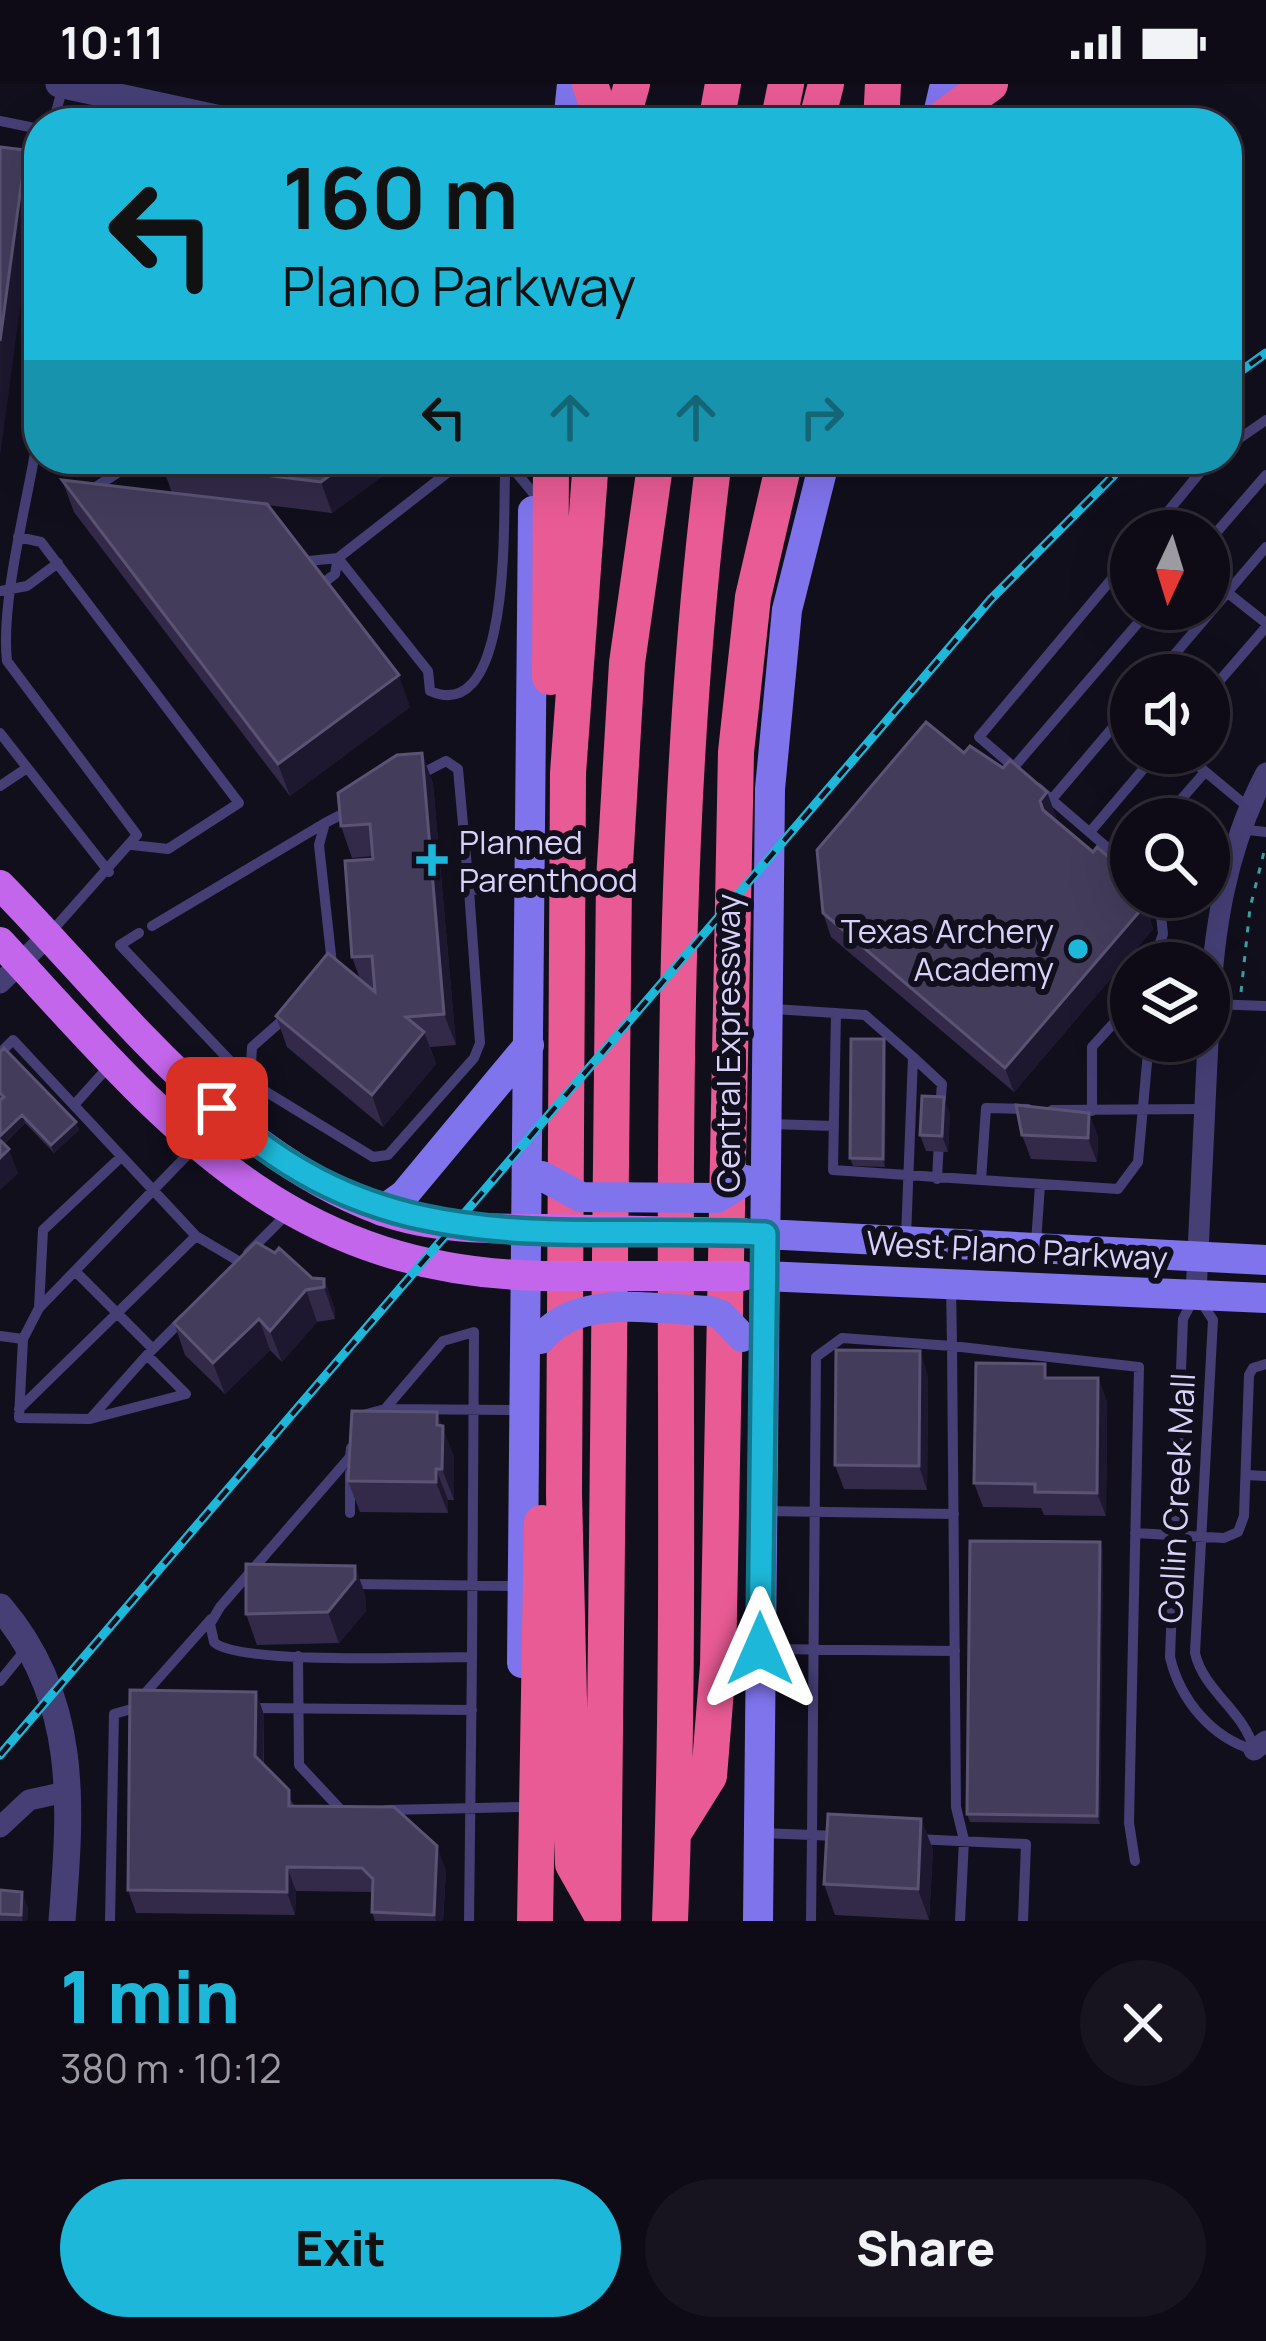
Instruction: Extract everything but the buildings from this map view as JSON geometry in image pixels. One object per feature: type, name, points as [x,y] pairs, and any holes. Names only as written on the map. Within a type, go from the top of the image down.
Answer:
[{"type":"highway","points":[[957,108],[990,84]]},
{"type":"highway","points":[[551,474],[550,736],[568,772]]},
{"type":"highway","points":[[591,474],[568,772],[563,1432],[572,1864],[603,1919]]},
{"type":"highway","points":[[603,1919],[614,903],[627,663],[654,474]]},
{"type":"highway","name":"Central Expressway","points":[[670,1921],[684,836],[694,648],[712,474]]},
{"type":"highway","points":[[672,1835],[709,1776],[724,1516],[736,752],[753,597],[782,474]]},
{"type":"highway","points":[[535,1921],[544,1468],[563,1432]]},
{"type":"main road","points":[[520,1921],[524,1376],[536,1229],[529,1045],[535,474]]},
{"type":"main road","name":"Central Expressway","points":[[758,1921],[763,1373],[753,1276],[765,1127],[775,694],[801,540],[821,474]]},
{"type":"main road","points":[[0,885],[217,1108],[310,1178],[382,1211],[454,1226],[754,1233]]},
{"type":"main road","points":[[7,963],[247,1187],[289,1212],[391,1256],[535,1275],[753,1276]]},
{"type":"main road","points":[[382,1211],[404,1195],[529,1045]]},
{"type":"main road","points":[[198,1144],[217,1108]]},
{"type":"main road","points":[[535,1168],[581,1197],[717,1198],[746,1180],[765,1127]]},
{"type":"main road","name":"West Plano Parkway","points":[[754,1233],[1266,1260]]},
{"type":"main road","name":"West Plano Parkway","points":[[753,1276],[1266,1298]]},
{"type":"main road","points":[[524,1376],[541,1339],[570,1312],[593,1309],[722,1315],[742,1337],[763,1373]]},
{"type":"street","points":[[61,85],[169,108]]},
{"type":"street","points":[[1216,942],[1221,898],[1244,819],[1266,773]]},
{"type":"street","points":[[7,963],[49,934]]},
{"type":"street","points":[[1196,1294],[1207,1062]]},
{"type":"street","points":[[0,1607],[28,1646],[62,1724],[70,1792],[62,1920]]},
{"type":"street","points":[[0,1827],[29,1800],[70,1792]]},
{"type":"lane","points":[[32,474],[5,591],[2,641],[7,662],[137,835],[109,872],[49,934]]},
{"type":"lane","points":[[100,511],[87,493],[116,474]]},
{"type":"lane","points":[[299,562],[338,558],[446,474]]},
{"type":"lane","points":[[517,474],[534,494]]},
{"type":"lane","points":[[1169,510],[1199,474]]},
{"type":"lane","points":[[1230,517],[1266,475]]},
{"type":"lane","points":[[338,558],[428,670],[430,692],[440,696],[462,692],[487,667],[497,624],[505,477]]},
{"type":"lane","points":[[18,537],[41,542],[238,803],[168,849],[132,845]]},
{"type":"lane","points":[[1230,590],[1266,547]]},
{"type":"lane","points":[[318,587],[335,574],[338,558]]},
{"type":"lane","points":[[5,591],[58,563]]},
{"type":"lane","points":[[1110,581],[979,737],[1110,847]]},
{"type":"lane","points":[[1230,594],[1266,625],[1230,668]]},
{"type":"lane","points":[[1014,767],[1132,630]]},
{"type":"lane","points":[[1175,654],[1195,630]]},
{"type":"lane","points":[[1052,800],[1110,731]]},
{"type":"lane","points":[[0,733],[109,872]]},
{"type":"lane","points":[[139,933],[120,945],[250,1082],[373,1157],[388,1155],[474,1058],[480,1043],[458,769],[446,761],[406,782]]},
{"type":"lane","points":[[0,786],[28,768]]},
{"type":"lane","points":[[1090,832],[1139,774]]},
{"type":"lane","points":[[1182,798],[1203,774]]},
{"type":"lane","points":[[1207,774],[1244,819],[1266,832]]},
{"type":"lane","points":[[152,926],[365,802]]},
{"type":"lane","points":[[321,985],[333,972],[319,845],[325,823]]},
{"type":"lane","points":[[469,890],[530,888]]},
{"type":"lane","points":[[1230,1005],[1266,1006]]},
{"type":"lane","points":[[766,1008],[865,1015],[942,1084],[938,1179]]},
{"type":"lane","points":[[217,1108],[250,1082],[252,1047],[294,1010]]},
{"type":"lane","points":[[836,1013],[833,1170],[1118,1189],[1138,1162],[1148,1062]]},
{"type":"lane","points":[[1092,1111],[1092,1047],[1110,1027]]},
{"type":"lane","points":[[0,1053],[14,1040],[196,1236],[239,1262]]},
{"type":"lane","points":[[906,1240],[914,1058]]},
{"type":"lane","points":[[75,1103],[115,1060]]},
{"type":"lane","points":[[981,1180],[986,1108],[1205,1109]]},
{"type":"lane","points":[[765,1127],[834,1126]]},
{"type":"lane","points":[[76,1272],[186,1394],[90,1419],[19,1418],[23,1339],[39,1308],[198,1144]]},
{"type":"lane","points":[[39,1308],[43,1230],[121,1157]]},
{"type":"lane","points":[[1036,1246],[1040,1185]]},
{"type":"lane","points":[[227,1274],[289,1212]]},
{"type":"lane","points":[[19,1409],[196,1236]]},
{"type":"lane","points":[[951,1282],[956,1807],[964,1840],[960,1921]]},
{"type":"lane","name":"Collin Creek Mall","points":[[1196,1294],[1213,1320],[1198,1667],[1260,1746],[1226,1742],[1185,1696],[1168,1643],[1183,1319],[1196,1294]]},
{"type":"lane","points":[[90,1419],[191,1311]]},
{"type":"lane","points":[[385,1409],[443,1341],[474,1332],[469,1921]]},
{"type":"lane","points":[[0,1336],[23,1339]]},
{"type":"lane","points":[[811,1921],[816,1358],[825,1345],[842,1338],[1139,1366],[1129,1823],[1135,1861]]},
{"type":"lane","points":[[1136,1533],[1201,1538],[1238,1532],[1246,1474],[1249,1375],[1252,1368],[1266,1364]]},
{"type":"lane","points":[[350,1513],[353,1430],[367,1412],[524,1410]]},
{"type":"lane","points":[[134,1706],[350,1457]]},
{"type":"lane","points":[[1246,1474],[1266,1476]]},
{"type":"lane","points":[[761,1511],[953,1514]]},
{"type":"lane","points":[[241,1582],[264,1583]]},
{"type":"lane","points":[[333,1584],[523,1586]]},
{"type":"lane","points":[[214,1617],[210,1632],[220,1649],[298,1656],[472,1657]]},
{"type":"lane","points":[[0,1681],[28,1646]]},
{"type":"lane","points":[[760,1649],[955,1651]]},
{"type":"lane","points":[[298,1656],[299,1765],[341,1810],[521,1807]]},
{"type":"lane","points":[[110,1921],[114,1714],[134,1706],[158,1706]]},
{"type":"lane","points":[[228,1708],[472,1710]]},
{"type":"lane","points":[[758,1833],[856,1837]]},
{"type":"lane","points":[[899,1838],[1026,1844],[1023,1921]]},
{"type":"lane","points":[[62,1920],[76,1921]]},
{"type":"path","points":[[1240,1005],[1250,908],[1266,846]]},
{"type":"railway","points":[[1242,370],[1266,353]]},
{"type":"railway","points":[[0,1755],[991,599],[1115,474]]},
{"type":"place","name":"Planned Parenthood","points":[[432,860]]},
{"type":"place","name":"Texas Archery Academy","points":[[1078,949]]},
{"type":"route","points":[[217,1108],[246,1135],[310,1178],[382,1211],[418,1220],[487,1229],[765,1234],[760,1649]]}]
